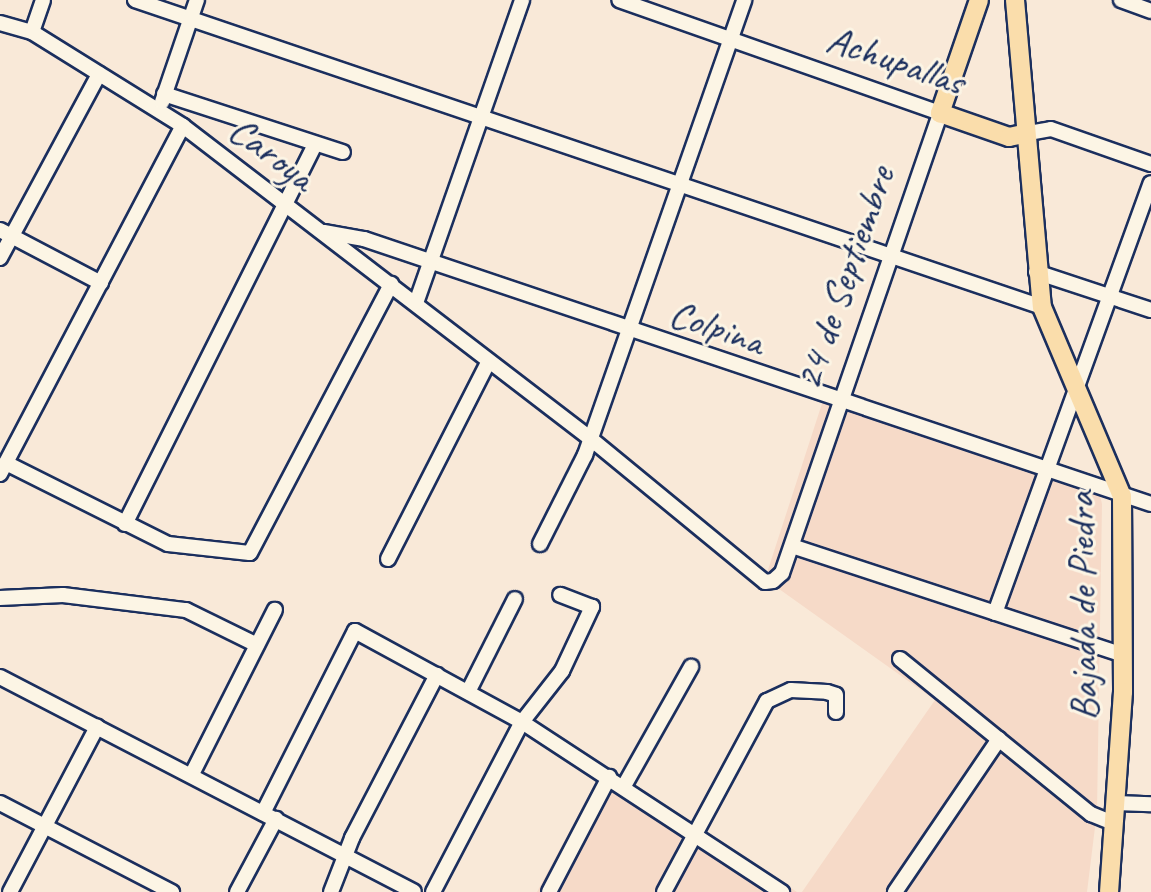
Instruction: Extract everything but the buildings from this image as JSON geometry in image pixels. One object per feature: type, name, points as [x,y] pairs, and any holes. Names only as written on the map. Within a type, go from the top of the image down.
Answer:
[{"type":"main road","name":"24 de Septiembre","points":[[940,113],[979,0]]},
{"type":"main road","name":"Bajada de Piedra","points":[[1015,0],[1023,134],[1042,307],[1122,496],[1123,655],[1109,892]]},
{"type":"main road","name":"Achupallas","points":[[940,113],[1009,137],[1023,134]]},
{"type":"street","points":[[32,32],[43,0]]},
{"type":"street","points":[[135,0],[1042,307]]},
{"type":"street","points":[[159,110],[197,0]]},
{"type":"street","points":[[416,303],[522,0]]},
{"type":"street","name":"Achupallas","points":[[619,0],[940,113]]},
{"type":"street","points":[[540,544],[591,439],[744,0]]},
{"type":"street","points":[[1121,0],[1151,11]]},
{"type":"street","name":"Caroya","points":[[0,23],[32,32],[183,126],[591,439],[765,582],[778,580]]},
{"type":"street","points":[[0,258],[6,233],[99,74]]},
{"type":"street","points":[[164,94],[343,152]]},
{"type":"street","name":"24 de Septiembre","points":[[778,580],[940,113]]},
{"type":"street","points":[[183,126],[4,462],[125,524],[177,546],[245,555],[252,549],[391,284]]},
{"type":"street","name":"Achupallas","points":[[1023,134],[1051,129],[1151,164]]},
{"type":"street","points":[[125,524],[289,206],[315,144]]},
{"type":"street","points":[[995,613],[1151,183]]},
{"type":"street","name":"Colpina","points":[[324,232],[430,261],[1045,473],[1151,504]]},
{"type":"street","points":[[6,233],[101,283]]},
{"type":"street","points":[[1036,272],[1151,310]]},
{"type":"street","points":[[388,559],[489,361]]},
{"type":"street","points":[[792,546],[1123,655]]},
{"type":"street","points":[[0,598],[63,595],[186,610],[257,645]]},
{"type":"street","points":[[433,892],[522,722],[562,671],[592,607],[560,595]]},
{"type":"street","points":[[468,692],[515,599]]},
{"type":"street","points":[[192,774],[275,610]]},
{"type":"street","points":[[237,892],[355,631],[522,722],[782,892]]},
{"type":"street","points":[[900,659],[1091,814],[1113,823]]},
{"type":"street","points":[[624,786],[691,667]]},
{"type":"street","points":[[331,892],[437,675]]},
{"type":"street","points":[[0,677],[192,774],[414,892]]},
{"type":"street","points":[[664,892],[767,701],[791,690],[827,692],[836,695],[836,712]]},
{"type":"street","points":[[10,892],[97,727]]},
{"type":"street","points":[[895,892],[999,739]]},
{"type":"street","points":[[549,892],[609,777]]},
{"type":"street","points":[[0,803],[172,892]]},
{"type":"street","points":[[1115,803],[1151,804]]},
{"type":"shaded area","points":[[828,385],[1096,478],[1102,504],[1097,811],[1087,892],[802,892],[935,700],[765,579]]},
{"type":"shaded area","points":[[604,767],[797,892],[537,892]]}]
